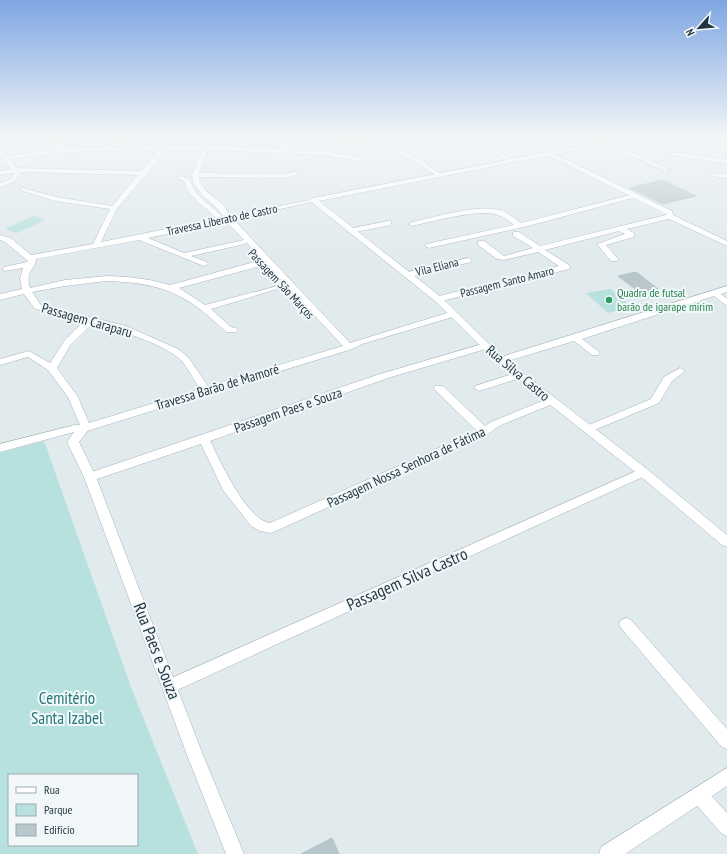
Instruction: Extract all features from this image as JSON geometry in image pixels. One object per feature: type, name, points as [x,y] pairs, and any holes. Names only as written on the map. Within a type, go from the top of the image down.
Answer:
[{"type":"street","points":[[0,186],[10,182],[13,178]]},
{"type":"street","points":[[96,245],[114,208],[139,178]]},
{"type":"street","points":[[180,178],[187,180],[189,188],[196,197],[225,219]]},
{"type":"street","points":[[195,178],[198,186],[205,195],[219,205],[225,219]]},
{"type":"street","name":"Travessa Liberato de Castro","points":[[7,269],[30,261],[96,245],[313,200],[430,178]]},
{"type":"street","points":[[597,178],[669,213],[670,216],[727,244]]},
{"type":"street","points":[[23,190],[55,199],[114,208]]},
{"type":"street","points":[[429,246],[578,211],[634,196]]},
{"type":"street","name":"Rua Silva Castro","points":[[313,200],[438,299],[486,346],[519,375],[643,472],[727,542]]},
{"type":"street","points":[[412,224],[479,211],[493,211],[500,212],[519,225]]},
{"type":"street","name":"Passagem Santo Amaro","points":[[481,243],[502,257],[670,216]]},
{"type":"street","name":"Passagem São Marços","points":[[225,219],[242,242],[261,263],[343,347]]},
{"type":"street","name":"Passagem São Marços","points":[[225,219],[343,347]]},
{"type":"street","points":[[351,231],[388,223]]},
{"type":"street","points":[[614,259],[601,244],[631,235],[619,228]]},
{"type":"street","name":"Passagem Santo Amaro","points":[[438,299],[566,266],[516,234]]},
{"type":"street","points":[[139,237],[204,264]]},
{"type":"street","points":[[0,238],[8,240],[30,261]]},
{"type":"street","points":[[185,255],[242,242]]},
{"type":"street","name":"Vila Eliana","points":[[407,275],[468,260]]},
{"type":"street","name":"Passagem Caraparu","points":[[30,261],[25,271],[27,291],[35,304],[43,309],[123,328],[175,351],[185,359],[204,387]]},
{"type":"street","points":[[170,288],[261,263]]},
{"type":"street","points":[[0,297],[79,280],[99,278],[142,281],[174,289],[204,308],[229,330],[233,330]]},
{"type":"street","points":[[204,308],[283,286]]},
{"type":"street","points":[[501,360],[727,289]]},
{"type":"street","points":[[715,293],[727,303]]},
{"type":"street","name":"Travessa Barão de Mamoré","points":[[0,448],[81,427],[204,387],[453,314]]},
{"type":"street","points":[[52,368],[68,340],[91,320]]},
{"type":"street","points":[[575,338],[595,353]]},
{"type":"street","name":"Passagem Paes e Souza","points":[[90,477],[204,440],[384,376],[486,346]]},
{"type":"street","points":[[0,362],[30,354],[52,368],[73,397],[81,427],[73,442],[76,450]]},
{"type":"street","points":[[588,429],[655,402],[668,379],[680,371]]},
{"type":"street","points":[[479,388],[519,375]]},
{"type":"street","points":[[439,388],[484,432]]},
{"type":"street","name":"Passagem Nossa Senhora de Fátima","points":[[204,440],[227,487],[260,526],[271,528],[484,432],[495,424],[551,401]]},
{"type":"street","points":[[44,437],[64,441],[76,450]]},
{"type":"street","name":"Rua Paes e Souza","points":[[76,450],[90,477],[198,762],[235,854]]},
{"type":"street","name":"Passagem Silva Castro","points":[[170,686],[643,472]]},
{"type":"street","points":[[626,624],[727,741]]},
{"type":"street","points":[[608,854],[727,776]]},
{"type":"street","points":[[699,795],[727,828]]},
{"type":"green space","points":[[33,216],[45,220],[17,233],[5,229]]},
{"type":"green space","name":"Quadra de futsal barão de igarape mirim","points":[[610,289],[633,307],[608,313],[586,293]]},
{"type":"green space","name":"Cemitério Santa Izabel","points":[[44,441],[132,690],[198,854],[0,854],[0,453]]},
{"type":"building","points":[[662,180],[696,196],[663,204],[630,188]]},
{"type":"building","points":[[636,272],[666,295],[647,298],[618,276]]},
{"type":"building","points":[[332,838],[339,854],[301,854]]},
{"type":"place","name":"Quadra de futsal barão de igarape mirim","points":[[609,300]]}]
